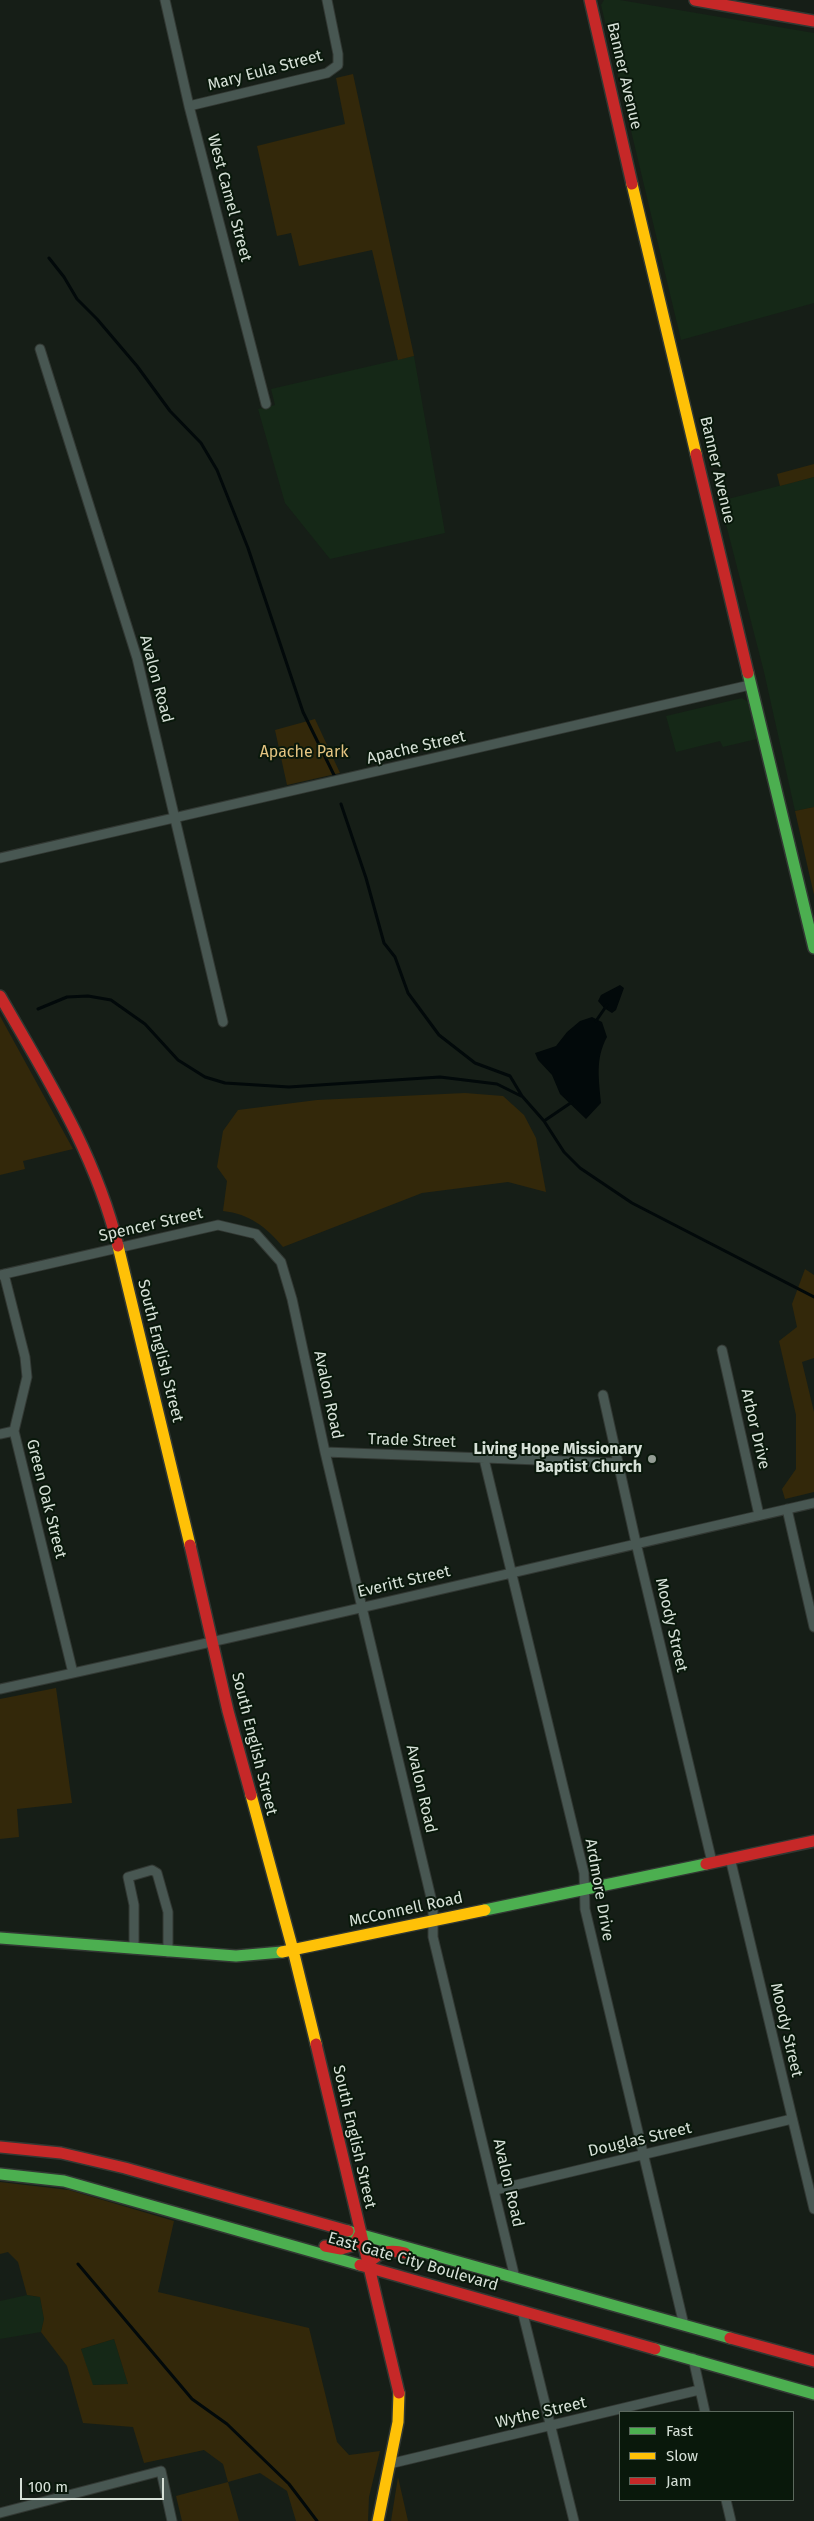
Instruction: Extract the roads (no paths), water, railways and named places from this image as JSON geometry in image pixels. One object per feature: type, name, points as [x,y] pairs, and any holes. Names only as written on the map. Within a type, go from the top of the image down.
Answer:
[{"type":"street","name":"West Camel Street","points":[[165,0],[189,106],[266,404]]},
{"type":"street","name":"Mary Eula Street","points":[[189,106],[327,73],[338,65],[338,54],[327,0]]},
{"type":"street","name":"Banner Avenue","points":[[590,0],[750,685],[814,948]]},
{"type":"street","points":[[695,0],[814,20]]},
{"type":"street","name":"Avalon Road","points":[[40,349],[136,658],[224,1022]]},
{"type":"street","name":"Apache Street","points":[[0,858],[750,685]]},
{"type":"street","name":"South English Street","points":[[0,996],[86,1150],[104,1195],[170,1456],[212,1643],[256,1819],[293,1950],[367,2266],[394,2370],[400,2406],[389,2464],[379,2503],[378,2521]]},
{"type":"street","name":"Spencer Street","points":[[2,1274],[118,1249],[218,1224],[256,1234],[281,1262],[294,1306]]},
{"type":"street","name":"Green Oak Street","points":[[2,1274],[25,1357],[27,1377],[14,1431],[73,1673]]},
{"type":"street","name":"Avalon Road","points":[[294,1306],[325,1452],[433,1906],[434,1938],[495,2190],[514,2278]]},
{"type":"street","name":"Arbor Drive","points":[[722,1350],[759,1516]]},
{"type":"street","name":"Moody Street","points":[[603,1395],[636,1543],[712,1862]]},
{"type":"street","points":[[0,1434],[14,1431]]},
{"type":"street","name":"Trade Street","points":[[325,1452],[484,1459],[618,1462]]},
{"type":"street","name":"Ardmore Drive","points":[[484,1459],[584,1873],[585,1909],[642,2155],[684,2325]]},
{"type":"street","name":"Everitt Street","points":[[0,1689],[212,1643],[814,1503]]},
{"type":"street","points":[[786,1509],[814,1627]]},
{"type":"street","name":"McConnell Road","points":[[0,1938],[236,1956],[274,1954],[814,1841]]},
{"type":"street","name":"Moody Street","points":[[730,1858],[814,2209]]},
{"type":"street","points":[[134,1949],[134,1905],[128,1878],[152,1870],[157,1873],[168,1912],[168,1952]]},
{"type":"street","name":"Douglas Street","points":[[495,2190],[792,2119]]},
{"type":"street","name":"East Gate City Boulevard","points":[[0,2147],[61,2153],[125,2168],[814,2362]]},
{"type":"street","name":"East Gate City Boulevard","points":[[0,2174],[64,2181],[693,2358],[814,2394]]},
{"type":"street","points":[[265,2237],[341,2249],[354,2245],[360,2234]]},
{"type":"street","points":[[367,2266],[370,2261],[383,2252],[397,2251],[435,2262],[461,2263]]},
{"type":"street","points":[[522,2310],[574,2521]]},
{"type":"street","points":[[693,2358],[705,2411]]},
{"type":"street","points":[[768,2380],[794,2380],[814,2386]]},
{"type":"street","name":"Wythe Street","points":[[389,2464],[699,2390]]},
{"type":"street","points":[[0,2513],[161,2471],[172,2521]]},
{"type":"street","points":[[726,2501],[731,2521]]},
{"type":"waterway","points":[[49,258],[64,277],[77,299],[97,319],[137,366],[170,411],[201,443],[217,470],[248,548],[303,712],[334,775]]},
{"type":"waterway","points":[[341,804],[366,878],[384,943],[395,957],[408,993],[439,1035],[475,1063],[510,1076],[522,1096],[544,1121],[564,1152],[580,1168],[632,1203],[814,1297]]},
{"type":"waterway","points":[[38,1009],[67,997],[88,996],[111,1000],[145,1024],[178,1060],[205,1077],[225,1083],[289,1087],[440,1077],[497,1084],[521,1096]]},
{"type":"waterway","points":[[596,1021],[607,1005]]},
{"type":"waterway","points":[[544,1121],[572,1102]]},
{"type":"waterway","points":[[78,2264],[192,2399],[227,2424],[289,2484],[317,2521]]},
{"type":"place","name":"Living Hope Missionary Baptist Church","points":[[652,1459]]},
{"type":"park label","name":"Apache Park","points":[[304,753]]}]
